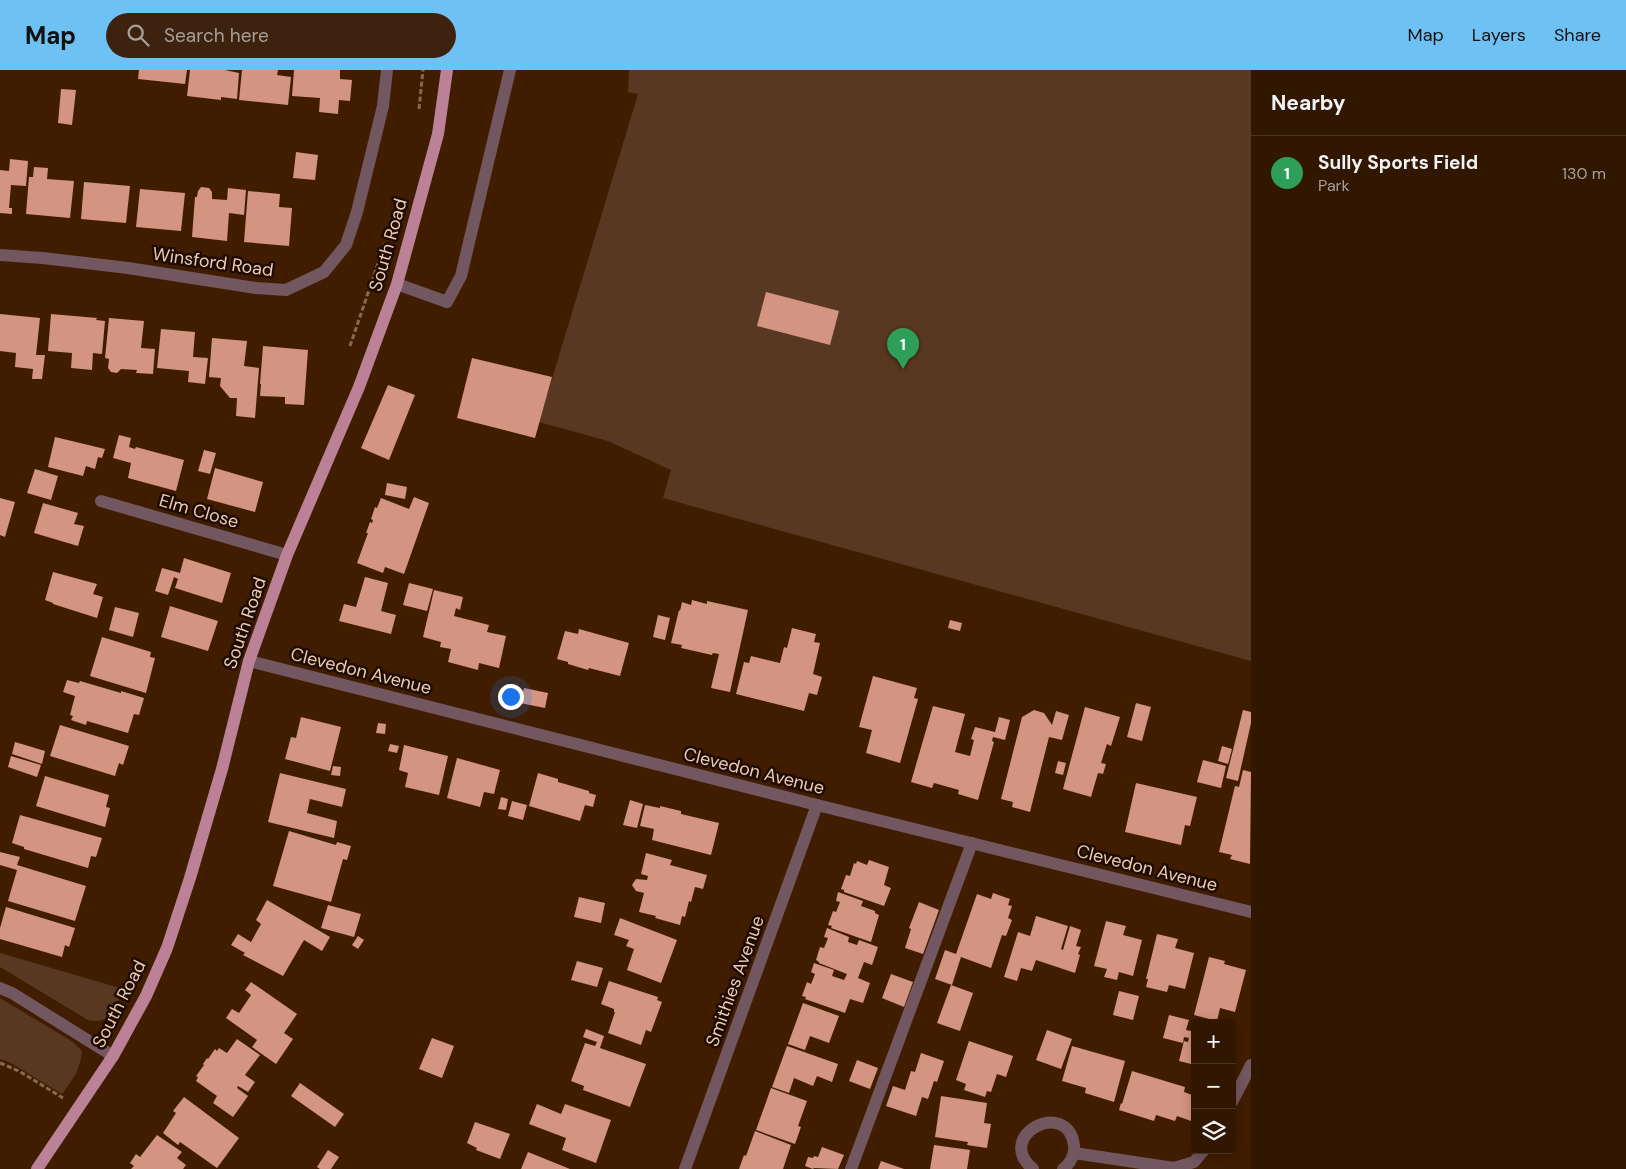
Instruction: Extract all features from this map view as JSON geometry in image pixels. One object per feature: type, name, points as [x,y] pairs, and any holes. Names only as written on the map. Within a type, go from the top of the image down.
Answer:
[{"type":"main road","name":"South Road","points":[[36,1169],[113,1056],[146,996],[167,948],[222,768],[249,661],[287,555],[359,387],[397,284],[438,134],[447,70]]},
{"type":"street","name":"Winsford Road","points":[[0,255],[128,268],[256,288],[286,290],[324,272],[346,246],[357,212],[383,106],[387,70]]},
{"type":"street","points":[[397,284],[448,302],[461,276],[510,70]]},
{"type":"street","name":"Elm Close","points":[[101,501],[287,555]]},
{"type":"street","name":"Clevedon Avenue","points":[[249,661],[817,805],[1251,912]]},
{"type":"street","name":"Smithies Avenue","points":[[685,1169],[817,805]]},
{"type":"street","points":[[851,1169],[972,843]]},
{"type":"street","points":[[0,988],[12,993],[113,1056]]},
{"type":"street","points":[[1236,1094],[1251,1065]]},
{"type":"street","points":[[1033,1169],[1024,1158],[1023,1142],[1026,1134],[1032,1127],[1040,1123],[1049,1122],[1066,1128],[1071,1136],[1074,1153],[1071,1161],[1063,1169]]},
{"type":"street","points":[[1074,1153],[1174,1168],[1194,1162],[1201,1154]]},
{"type":"path","points":[[418,116],[423,70]]},
{"type":"path","points":[[348,351],[386,242]]},
{"type":"path","points":[[0,1063],[19,1071],[60,1096],[77,1109]]},
{"type":"shaded area","points":[[629,70],[1251,70],[1251,661],[663,498],[671,470],[608,441],[539,422],[638,94],[628,92]]},
{"type":"shaded area","points":[[0,953],[123,989],[112,1014],[103,1020],[88,1020],[0,967]]},
{"type":"shaded area","points":[[0,998],[73,1042],[82,1051],[78,1069],[62,1094],[11,1063],[0,1059]]},
{"type":"building","points":[[139,70],[187,70],[185,84],[138,79]]},
{"type":"building","points":[[190,70],[225,70],[239,73],[237,99],[221,97],[221,100],[187,96]]},
{"type":"building","points":[[242,70],[278,70],[277,75],[291,77],[288,105],[239,100]]},
{"type":"building","points":[[294,70],[340,70],[340,79],[352,80],[350,101],[339,100],[338,114],[319,112],[320,98],[292,96]]},
{"type":"building","points":[[61,89],[76,90],[72,125],[58,123]]},
{"type":"building","points":[[296,152],[318,155],[315,180],[293,178]]},
{"type":"building","points":[[10,159],[28,161],[26,186],[11,185],[9,208],[12,208],[12,214],[0,213],[0,170],[9,171]]},
{"type":"building","points":[[34,167],[48,168],[47,179],[74,181],[70,218],[26,214],[29,177],[33,177]]},
{"type":"building","points":[[84,182],[130,186],[126,223],[81,219]]},
{"type":"building","points":[[201,187],[209,188],[212,192],[212,199],[227,200],[228,188],[246,190],[244,215],[229,213],[227,241],[192,237],[195,197],[197,197]]},
{"type":"building","points":[[140,189],[185,193],[181,231],[136,227]]},
{"type":"building","points":[[248,191],[280,194],[279,207],[292,208],[289,246],[244,242]]},
{"type":"building","points":[[766,292],[839,311],[830,345],[757,326]]},
{"type":"building","points":[[0,314],[40,318],[36,355],[45,355],[42,379],[32,379],[33,369],[15,367],[16,353],[0,351]]},
{"type":"building","points":[[51,314],[97,318],[96,320],[105,321],[102,354],[93,353],[92,370],[71,368],[72,353],[48,351]]},
{"type":"building","points":[[109,318],[144,321],[141,348],[155,349],[153,374],[136,373],[137,370],[121,369],[117,373],[111,372],[108,368],[109,359],[105,358]]},
{"type":"building","points":[[161,329],[195,332],[193,357],[208,358],[205,384],[188,382],[189,371],[157,368]]},
{"type":"building","points":[[212,338],[247,341],[244,366],[259,368],[255,418],[236,416],[237,398],[230,398],[220,386],[221,378],[209,377]]},
{"type":"building","points":[[263,346],[308,350],[304,405],[285,404],[285,397],[260,396]]},
{"type":"building","points":[[472,358],[552,377],[535,438],[457,418]]},
{"type":"building","points":[[388,385],[415,395],[389,460],[361,448]]},
{"type":"building","points":[[119,435],[131,438],[129,447],[135,449],[136,447],[184,460],[176,491],[128,478],[131,463],[113,458]]},
{"type":"building","points":[[55,437],[105,449],[102,458],[98,457],[95,469],[86,466],[83,476],[48,467]]},
{"type":"building","points":[[204,450],[216,453],[210,474],[198,471]]},
{"type":"building","points":[[215,468],[263,482],[255,512],[207,499]]},
{"type":"building","points":[[35,469],[58,476],[51,500],[27,493]]},
{"type":"building","points":[[387,483],[407,487],[405,499],[385,495]]},
{"type":"building","points":[[414,497],[429,503],[404,574],[385,567],[383,573],[357,563],[370,522],[372,523],[373,520],[371,519],[375,507],[377,508],[381,498],[409,509]]},
{"type":"building","points":[[0,498],[15,502],[5,537],[0,535]]},
{"type":"building","points":[[43,503],[78,513],[74,524],[84,526],[78,546],[34,533]]},
{"type":"building","points":[[184,558],[231,573],[222,603],[175,588],[178,579],[174,577],[168,595],[155,591],[162,568],[180,573]]},
{"type":"building","points":[[53,572],[97,584],[93,594],[103,597],[97,618],[45,600]]},
{"type":"building","points":[[365,577],[388,583],[381,611],[396,615],[391,634],[339,621],[344,604],[356,607]]},
{"type":"building","points":[[409,583],[433,589],[427,611],[403,605]]},
{"type":"building","points":[[434,590],[463,597],[460,610],[456,608],[454,616],[489,625],[487,632],[506,636],[499,668],[479,663],[478,670],[448,662],[451,649],[440,647],[441,642],[423,637]]},
{"type":"building","points":[[692,600],[707,604],[707,601],[748,610],[730,692],[711,688],[719,654],[713,653],[712,655],[681,648],[682,645],[671,643],[682,602],[691,605]]},
{"type":"building","points":[[170,606],[218,621],[208,651],[161,637]]},
{"type":"building","points":[[115,607],[139,613],[133,637],[109,630]]},
{"type":"building","points":[[658,615],[670,618],[665,640],[653,637]]},
{"type":"building","points":[[950,620],[962,623],[960,631],[948,628]]},
{"type":"building","points":[[792,628],[816,634],[814,642],[820,643],[813,674],[822,677],[817,695],[809,693],[804,711],[736,694],[744,662],[749,663],[751,656],[780,663],[784,647],[787,648]]},
{"type":"building","points":[[579,629],[629,643],[620,676],[589,668],[588,670],[557,659],[565,631],[578,634]]},
{"type":"building","points":[[102,637],[151,652],[150,657],[155,658],[146,693],[90,676]]},
{"type":"building","points":[[873,676],[917,688],[914,698],[918,699],[900,763],[866,753],[872,730],[859,727]]},
{"type":"building","points":[[67,680],[79,683],[80,681],[144,698],[139,715],[134,714],[128,733],[87,721],[86,725],[71,720],[73,716],[70,715],[75,696],[63,692]]},
{"type":"building","points":[[524,688],[548,693],[545,708],[520,703]]},
{"type":"building","points":[[1136,703],[1151,707],[1142,741],[1127,737]]},
{"type":"building","points":[[933,706],[965,714],[955,752],[970,756],[974,740],[971,739],[975,727],[995,732],[999,717],[1010,720],[1005,740],[993,737],[992,741],[994,742],[978,800],[958,794],[959,790],[934,783],[932,788],[911,782]]},
{"type":"building","points":[[1085,707],[1120,717],[1111,746],[1107,744],[1101,763],[1106,764],[1103,774],[1098,773],[1091,797],[1063,789]]},
{"type":"building","points":[[1034,710],[1044,713],[1052,725],[1056,711],[1069,715],[1062,740],[1049,737],[1030,812],[1012,807],[1013,802],[1001,799],[1022,717]]},
{"type":"building","points":[[1243,710],[1251,712],[1251,723],[1238,781],[1226,778]]},
{"type":"building","points":[[301,717],[341,727],[330,771],[285,759],[291,737],[296,738]]},
{"type":"building","points":[[378,723],[386,724],[385,734],[376,733]]},
{"type":"building","points":[[60,725],[129,746],[123,765],[119,763],[115,776],[50,756]]},
{"type":"building","points":[[15,742],[45,751],[42,764],[12,754]]},
{"type":"building","points":[[390,744],[399,746],[397,753],[388,751]]},
{"type":"building","points":[[404,745],[448,756],[439,795],[405,787],[408,773],[399,770]]},
{"type":"building","points":[[1222,746],[1232,749],[1228,764],[1218,761]]},
{"type":"building","points":[[11,756],[41,765],[37,777],[8,767]]},
{"type":"building","points":[[457,758],[500,770],[494,794],[484,792],[480,807],[447,798]]},
{"type":"building","points":[[1203,760],[1226,766],[1221,788],[1197,782]]},
{"type":"building","points":[[1058,761],[1066,763],[1063,775],[1055,773]]},
{"type":"building","points":[[333,766],[341,767],[340,776],[331,775]]},
{"type":"building","points":[[1243,770],[1251,772],[1250,864],[1230,859],[1232,855],[1219,852],[1235,786],[1239,787]]},
{"type":"building","points":[[280,773],[346,789],[342,807],[310,799],[307,813],[337,821],[334,838],[268,822]]},
{"type":"building","points":[[538,773],[596,795],[593,807],[585,805],[580,821],[529,806]]},
{"type":"building","points":[[45,776],[109,795],[106,807],[110,808],[105,827],[36,806]]},
{"type":"building","points":[[1136,783],[1197,797],[1190,826],[1185,825],[1181,845],[1125,832]]},
{"type":"building","points":[[501,797],[508,799],[506,810],[498,809]]},
{"type":"building","points":[[630,800],[643,804],[637,828],[623,825]]},
{"type":"building","points":[[512,801],[527,805],[523,820],[508,816]]},
{"type":"building","points":[[645,805],[681,811],[681,814],[719,823],[711,855],[652,840],[654,829],[640,826]]},
{"type":"building","points":[[20,815],[102,838],[96,857],[91,856],[88,868],[24,849],[24,847],[12,843]]},
{"type":"building","points":[[289,831],[336,845],[337,842],[351,846],[347,860],[343,859],[331,902],[273,886]]},
{"type":"building","points":[[0,852],[20,857],[17,865],[86,886],[75,921],[8,901],[17,870],[0,865]]},
{"type":"building","points":[[646,853],[672,860],[670,865],[707,875],[703,889],[695,887],[691,902],[689,901],[685,917],[682,916],[680,925],[639,912],[644,893],[636,891],[632,885],[636,879],[647,880],[648,876],[641,874]]},
{"type":"building","points":[[869,860],[889,867],[884,885],[891,888],[884,906],[844,892],[841,889],[846,875],[850,876],[854,863],[856,864],[857,861],[867,865]]},
{"type":"building","points":[[838,892],[863,901],[861,906],[875,911],[879,915],[871,942],[831,928],[832,926],[828,925],[833,911],[836,912],[840,902],[836,901]]},
{"type":"building","points":[[993,893],[1010,899],[1008,905],[1012,906],[1008,918],[1012,920],[1006,936],[1002,935],[991,968],[961,957],[952,985],[935,979],[945,950],[956,954],[977,894],[991,899]]},
{"type":"building","points":[[579,897],[605,903],[601,923],[574,917]]},
{"type":"building","points":[[267,900],[330,937],[322,951],[304,940],[283,976],[243,955],[245,953],[231,945],[238,934],[251,942],[261,924],[256,920]]},
{"type":"building","points":[[919,902],[939,910],[923,954],[905,948],[911,929],[909,928]]},
{"type":"building","points":[[328,905],[361,914],[354,937],[321,928]]},
{"type":"building","points":[[6,907],[75,928],[69,947],[65,945],[62,957],[0,939],[0,928]]},
{"type":"building","points":[[1036,916],[1068,926],[1061,949],[1063,950],[1070,926],[1081,930],[1076,946],[1081,947],[1075,973],[1036,960],[1032,971],[1021,968],[1017,981],[1004,977],[1018,932],[1030,936]]},
{"type":"building","points":[[620,918],[677,940],[661,983],[627,970],[634,949],[626,946],[629,940],[614,935]]},
{"type":"building","points":[[1106,921],[1126,926],[1123,935],[1142,940],[1133,976],[1119,972],[1117,980],[1104,977],[1107,969],[1094,966]]},
{"type":"building","points":[[827,928],[849,937],[848,942],[857,945],[859,940],[878,947],[872,965],[864,962],[858,978],[870,983],[863,1003],[850,999],[845,1013],[805,999],[806,997],[802,996],[807,982],[811,984],[815,974],[811,972],[814,963],[834,970],[832,976],[844,980],[847,974],[816,960],[820,947],[824,948],[828,938],[824,937]]},
{"type":"building","points":[[1157,934],[1178,939],[1175,948],[1194,953],[1185,989],[1169,985],[1167,992],[1146,987],[1148,979],[1146,979]]},
{"type":"building","points":[[358,936],[364,940],[358,949],[352,945]]},
{"type":"building","points":[[1209,957],[1225,961],[1224,964],[1246,970],[1235,1012],[1220,1008],[1217,1019],[1194,1015]]},
{"type":"building","points":[[577,961],[603,968],[597,987],[571,980]]},
{"type":"building","points":[[891,974],[913,982],[904,1007],[882,998]]},
{"type":"building","points":[[609,981],[658,997],[657,1000],[662,1002],[651,1032],[646,1030],[641,1045],[608,1033],[615,1012],[614,1009],[601,1004]]},
{"type":"building","points":[[251,982],[297,1014],[284,1033],[293,1039],[276,1064],[252,1047],[257,1040],[226,1018],[232,1009],[239,1013],[251,995],[245,990]]},
{"type":"building","points":[[951,985],[973,993],[960,1031],[937,1023]]},
{"type":"building","points":[[1119,991],[1139,996],[1133,1020],[1113,1015]]},
{"type":"building","points":[[803,1003],[839,1016],[829,1043],[810,1036],[805,1050],[788,1044]]},
{"type":"building","points":[[1169,1015],[1189,1020],[1186,1030],[1191,1031],[1191,1064],[1179,1061],[1184,1041],[1188,1042],[1189,1038],[1184,1037],[1183,1043],[1163,1038]]},
{"type":"building","points":[[586,1029],[604,1036],[600,1048],[646,1064],[630,1107],[583,1090],[584,1086],[571,1081],[585,1043],[595,1046],[597,1042],[583,1037]]},
{"type":"building","points":[[1047,1030],[1072,1039],[1061,1069],[1036,1060]]},
{"type":"building","points":[[432,1038],[454,1046],[442,1078],[419,1069]]},
{"type":"building","points":[[237,1039],[260,1055],[245,1075],[255,1082],[248,1092],[238,1086],[237,1088],[248,1096],[233,1117],[213,1103],[217,1096],[196,1081],[198,1077],[196,1076],[215,1049],[217,1051],[219,1048],[227,1053]]},
{"type":"building","points":[[969,1041],[1013,1056],[1006,1077],[997,1074],[991,1092],[987,1091],[985,1097],[964,1090],[966,1084],[956,1080]]},
{"type":"building","points":[[787,1046],[838,1064],[832,1082],[817,1076],[813,1086],[794,1078],[789,1093],[772,1087]]},
{"type":"building","points":[[1072,1046],[1125,1061],[1114,1102],[1085,1093],[1086,1088],[1062,1081]]},
{"type":"building","points":[[921,1053],[944,1061],[937,1082],[934,1081],[928,1099],[922,1097],[916,1116],[886,1106],[893,1086],[905,1090],[911,1071],[915,1072]]},
{"type":"building","points":[[857,1060],[878,1068],[870,1089],[849,1081]]},
{"type":"building","points":[[1132,1071],[1185,1087],[1184,1092],[1191,1095],[1191,1121],[1177,1116],[1175,1121],[1156,1115],[1154,1121],[1119,1110]]},
{"type":"building","points":[[300,1083],[344,1114],[335,1127],[291,1096]]},
{"type":"building","points":[[771,1088],[807,1101],[798,1126],[801,1127],[795,1144],[756,1130]]},
{"type":"building","points":[[941,1096],[987,1103],[984,1123],[991,1124],[987,1148],[967,1145],[968,1142],[935,1137]]},
{"type":"building","points":[[184,1097],[239,1138],[217,1168],[180,1142],[178,1145],[163,1133],[176,1113],[173,1111]]},
{"type":"building","points":[[537,1104],[561,1114],[565,1104],[611,1120],[596,1163],[562,1150],[566,1138],[529,1124]]},
{"type":"building","points":[[475,1122],[510,1134],[500,1159],[476,1150],[477,1148],[467,1143]]},
{"type":"building","points":[[755,1131],[791,1145],[783,1169],[739,1169]]},
{"type":"building","points":[[157,1135],[182,1152],[177,1158],[186,1165],[183,1169],[131,1169],[134,1166],[130,1163],[136,1154],[140,1157]]},
{"type":"building","points":[[934,1145],[970,1150],[967,1169],[930,1169]]},
{"type":"building","points":[[822,1147],[844,1155],[838,1169],[813,1169],[805,1166],[808,1157],[818,1157]]},
{"type":"building","points":[[328,1150],[339,1157],[331,1169],[320,1169],[317,1167]]},
{"type":"building","points":[[528,1152],[570,1169],[521,1169]]},
{"type":"building","points":[[881,1161],[904,1169],[878,1169]]},
{"type":"place","name":"Sully Sports Field","points":[[903,369]]}]
